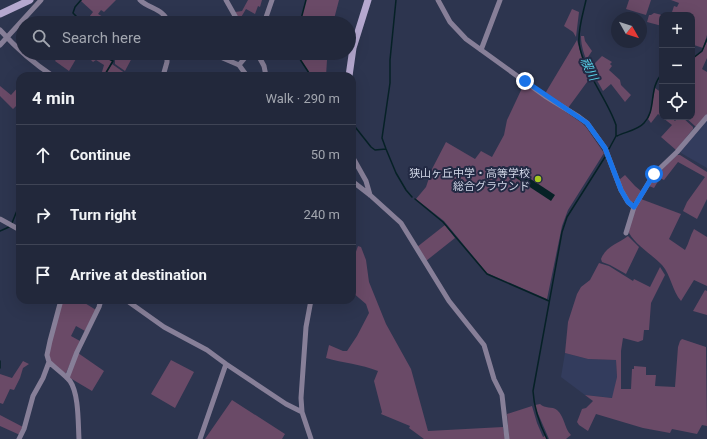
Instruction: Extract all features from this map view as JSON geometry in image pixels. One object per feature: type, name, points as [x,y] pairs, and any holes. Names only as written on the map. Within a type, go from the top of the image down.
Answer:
[{"type":"street","points":[[0,14],[30,0]]},
{"type":"street","points":[[26,16],[41,0]]},
{"type":"street","points":[[140,0],[144,4],[166,16]]},
{"type":"street","points":[[226,0],[235,16]]},
{"type":"street","points":[[266,16],[272,0]]},
{"type":"street","points":[[356,38],[368,0]]},
{"type":"street","points":[[438,0],[450,22],[466,39],[587,123],[605,148],[621,190],[628,202],[634,207]]},
{"type":"street","points":[[481,50],[500,0]]},
{"type":"street","points":[[0,45],[16,26]]},
{"type":"street","points":[[0,30],[16,47]]},
{"type":"street","points":[[31,60],[47,72]]},
{"type":"street","points":[[164,72],[167,60]]},
{"type":"street","points":[[227,60],[239,65],[244,72]]},
{"type":"street","points":[[239,65],[243,60]]},
{"type":"street","points":[[261,60],[265,72]]},
{"type":"street","points":[[350,72],[351,60]]},
{"type":"street","points":[[626,233],[634,207],[654,174],[677,152],[707,117]]},
{"type":"street","points":[[356,163],[366,181],[370,195]]},
{"type":"street","points":[[356,184],[401,222],[449,301],[484,345],[494,379],[502,395],[507,439]]},
{"type":"street","points":[[0,219],[16,228]]},
{"type":"street","points":[[19,439],[24,429],[33,396],[43,378],[48,362],[47,355],[60,304]]},
{"type":"street","points":[[67,378],[77,352],[100,304]]},
{"type":"street","points":[[132,304],[159,324],[206,350],[286,404],[302,412]]},
{"type":"street","points":[[310,304],[306,327],[302,367],[301,398],[302,412],[311,438],[317,439]]},
{"type":"street","points":[[48,362],[67,378],[73,386],[79,439]]},
{"type":"street","points":[[200,439],[226,364]]},
{"type":"shaded area","points":[[116,0],[104,12],[101,10],[98,14],[102,16],[90,16],[93,12],[81,1]]},
{"type":"shaded area","points":[[248,0],[262,0],[260,7],[258,6],[255,14],[246,9],[242,16],[238,16],[235,12],[242,11]]},
{"type":"shaded area","points":[[306,0],[339,0],[335,16],[302,16]]},
{"type":"shaded area","points":[[629,0],[651,0],[647,12],[636,12],[626,9]]},
{"type":"shaded area","points":[[671,0],[707,0],[707,35],[703,48],[695,45],[695,12],[672,12],[674,6],[677,7],[679,3]]},
{"type":"shaded area","points":[[572,9],[579,12],[576,37],[573,32],[564,26]]},
{"type":"shaded area","points":[[654,13],[659,14],[659,25],[647,22],[649,15]]},
{"type":"shaded area","points":[[581,36],[584,36],[585,41],[592,51],[588,57],[592,66],[602,56],[612,62],[610,64],[612,66],[609,70],[620,80],[621,85],[631,95],[625,102],[611,84],[603,91],[583,51]]},
{"type":"shaded area","points":[[577,40],[583,62],[590,78],[568,108],[546,94],[546,92]]},
{"type":"shaded area","points":[[707,41],[707,58],[702,69],[707,72],[707,114],[697,126],[695,126],[688,120],[695,120],[695,57],[702,52]]},
{"type":"shaded area","points":[[56,60],[75,60],[69,71],[55,61]]},
{"type":"shaded area","points":[[96,60],[112,61],[106,72],[102,72],[104,65]]},
{"type":"shaded area","points":[[115,60],[131,60],[125,71],[115,64]]},
{"type":"shaded area","points":[[301,60],[327,60],[326,72],[308,72]]},
{"type":"shaded area","points":[[112,64],[123,72],[107,72]]},
{"type":"shaded area","points":[[526,85],[582,123],[604,153],[568,210],[562,226],[547,299],[487,273],[444,221],[416,199],[426,187],[432,169],[446,142],[475,159],[481,151],[492,157],[504,135],[507,120],[523,86]]},
{"type":"shaded area","points":[[0,86],[11,95],[16,89],[16,106],[13,109],[0,96]]},
{"type":"shaded area","points":[[655,88],[659,91],[659,115],[658,114],[651,123],[648,119]]},
{"type":"shaded area","points":[[666,120],[685,120],[693,127],[676,150],[661,137],[672,125]]},
{"type":"shaded area","points":[[707,120],[707,168],[681,153],[681,150]]},
{"type":"shaded area","points":[[677,155],[680,155],[707,172],[707,199],[697,219],[683,211],[687,202],[705,177],[678,162],[664,180],[660,178],[654,188],[649,186],[655,176]]},
{"type":"shaded area","points":[[514,168],[555,195],[551,201],[510,174]]},
{"type":"shaded area","points":[[625,175],[641,191],[634,202],[631,202],[625,194],[619,180]]},
{"type":"shaded area","points":[[641,199],[681,214],[669,239],[685,250],[694,229],[707,237],[707,286],[694,280],[681,301],[668,273],[658,261],[633,239],[628,230],[633,211]]},
{"type":"shaded area","points":[[445,225],[455,238],[426,261],[417,247]]},
{"type":"shaded area","points":[[628,236],[639,247],[626,274],[602,262],[601,259],[609,248]]},
{"type":"shaded area","points":[[358,246],[361,247],[366,260],[369,282],[386,324],[411,369],[428,431],[503,427],[505,439],[424,439],[409,428],[410,426],[381,414],[382,412],[374,381],[378,371],[326,358],[329,345],[343,351],[347,351],[369,313],[366,304],[356,295],[356,252]]},
{"type":"shaded area","points":[[599,263],[609,266],[633,281],[634,279],[650,287],[660,267],[665,275],[651,303],[649,330],[644,330],[643,340],[638,342],[623,338],[621,351],[621,389],[631,389],[632,369],[634,369],[634,366],[646,367],[646,375],[656,375],[655,386],[675,387],[678,347],[680,341],[682,339],[706,347],[707,426],[702,425],[697,434],[672,429],[670,433],[643,428],[596,414],[588,431],[577,422],[582,409],[586,408],[593,401],[585,395],[612,398],[617,377],[616,360],[588,359],[565,353],[568,322],[577,294],[581,287],[590,280]]},
{"type":"shaded area","points":[[705,290],[707,291],[707,315],[693,311]]},
{"type":"shaded area","points":[[62,304],[86,304],[96,310],[85,331],[76,326],[71,336],[80,341],[66,373],[54,365],[49,358],[51,338]]},
{"type":"shaded area","points":[[78,353],[104,371],[92,391],[70,378],[69,375]]},
{"type":"shaded area","points":[[565,353],[588,359],[616,360],[617,377],[613,398],[585,395],[561,377]]},
{"type":"shaded area","points":[[171,360],[194,372],[175,408],[151,394]]},
{"type":"shaded area","points":[[23,361],[29,364],[23,368],[14,390],[10,389],[3,404],[0,403],[0,374],[12,378]]},
{"type":"shaded area","points":[[232,400],[285,434],[282,439],[205,439]]},
{"type":"shaded area","points":[[540,404],[553,408],[560,413],[571,435],[566,439],[549,439],[536,409],[535,405]]},
{"type":"shaded area","points":[[532,406],[543,437],[545,436],[547,439],[509,439],[507,414]]},
{"type":"shaded area","points":[[0,415],[23,427],[20,435],[0,426]]},
{"type":"waterway","points":[[76,16],[73,13],[75,7],[81,0]]},
{"type":"waterway","points":[[302,16],[306,0]]},
{"type":"waterway","points":[[396,0],[390,60],[390,83],[382,138],[396,173],[412,197]]},
{"type":"waterway","name":"禊川","points":[[586,0],[580,26],[579,43],[585,64],[616,125],[616,136],[609,149]]},
{"type":"waterway","points":[[695,57],[702,51],[707,39]]},
{"type":"waterway","points":[[106,72],[113,61],[111,60]]},
{"type":"waterway","points":[[301,60],[308,72]]},
{"type":"waterway","points":[[617,136],[638,127],[648,118],[655,86],[659,78]]},
{"type":"waterway","points":[[356,128],[375,150],[386,149]]},
{"type":"waterway","points":[[547,439],[537,416],[533,391],[562,232],[567,217],[605,157]]},
{"type":"waterway","points":[[415,199],[443,222],[487,274],[549,301]]},
{"type":"waterway","points":[[12,223],[16,213]]},
{"type":"waterway","points":[[0,231],[9,227]]},
{"type":"waterway","points":[[0,361],[0,368]]},
{"type":"place","name":"狭山ヶ丘中学・高等学校 総合グラウンド","points":[[538,179]]},
{"type":"route","points":[[525,81],[545,96],[587,123],[605,148],[621,190],[628,202],[634,207],[654,174]]}]
